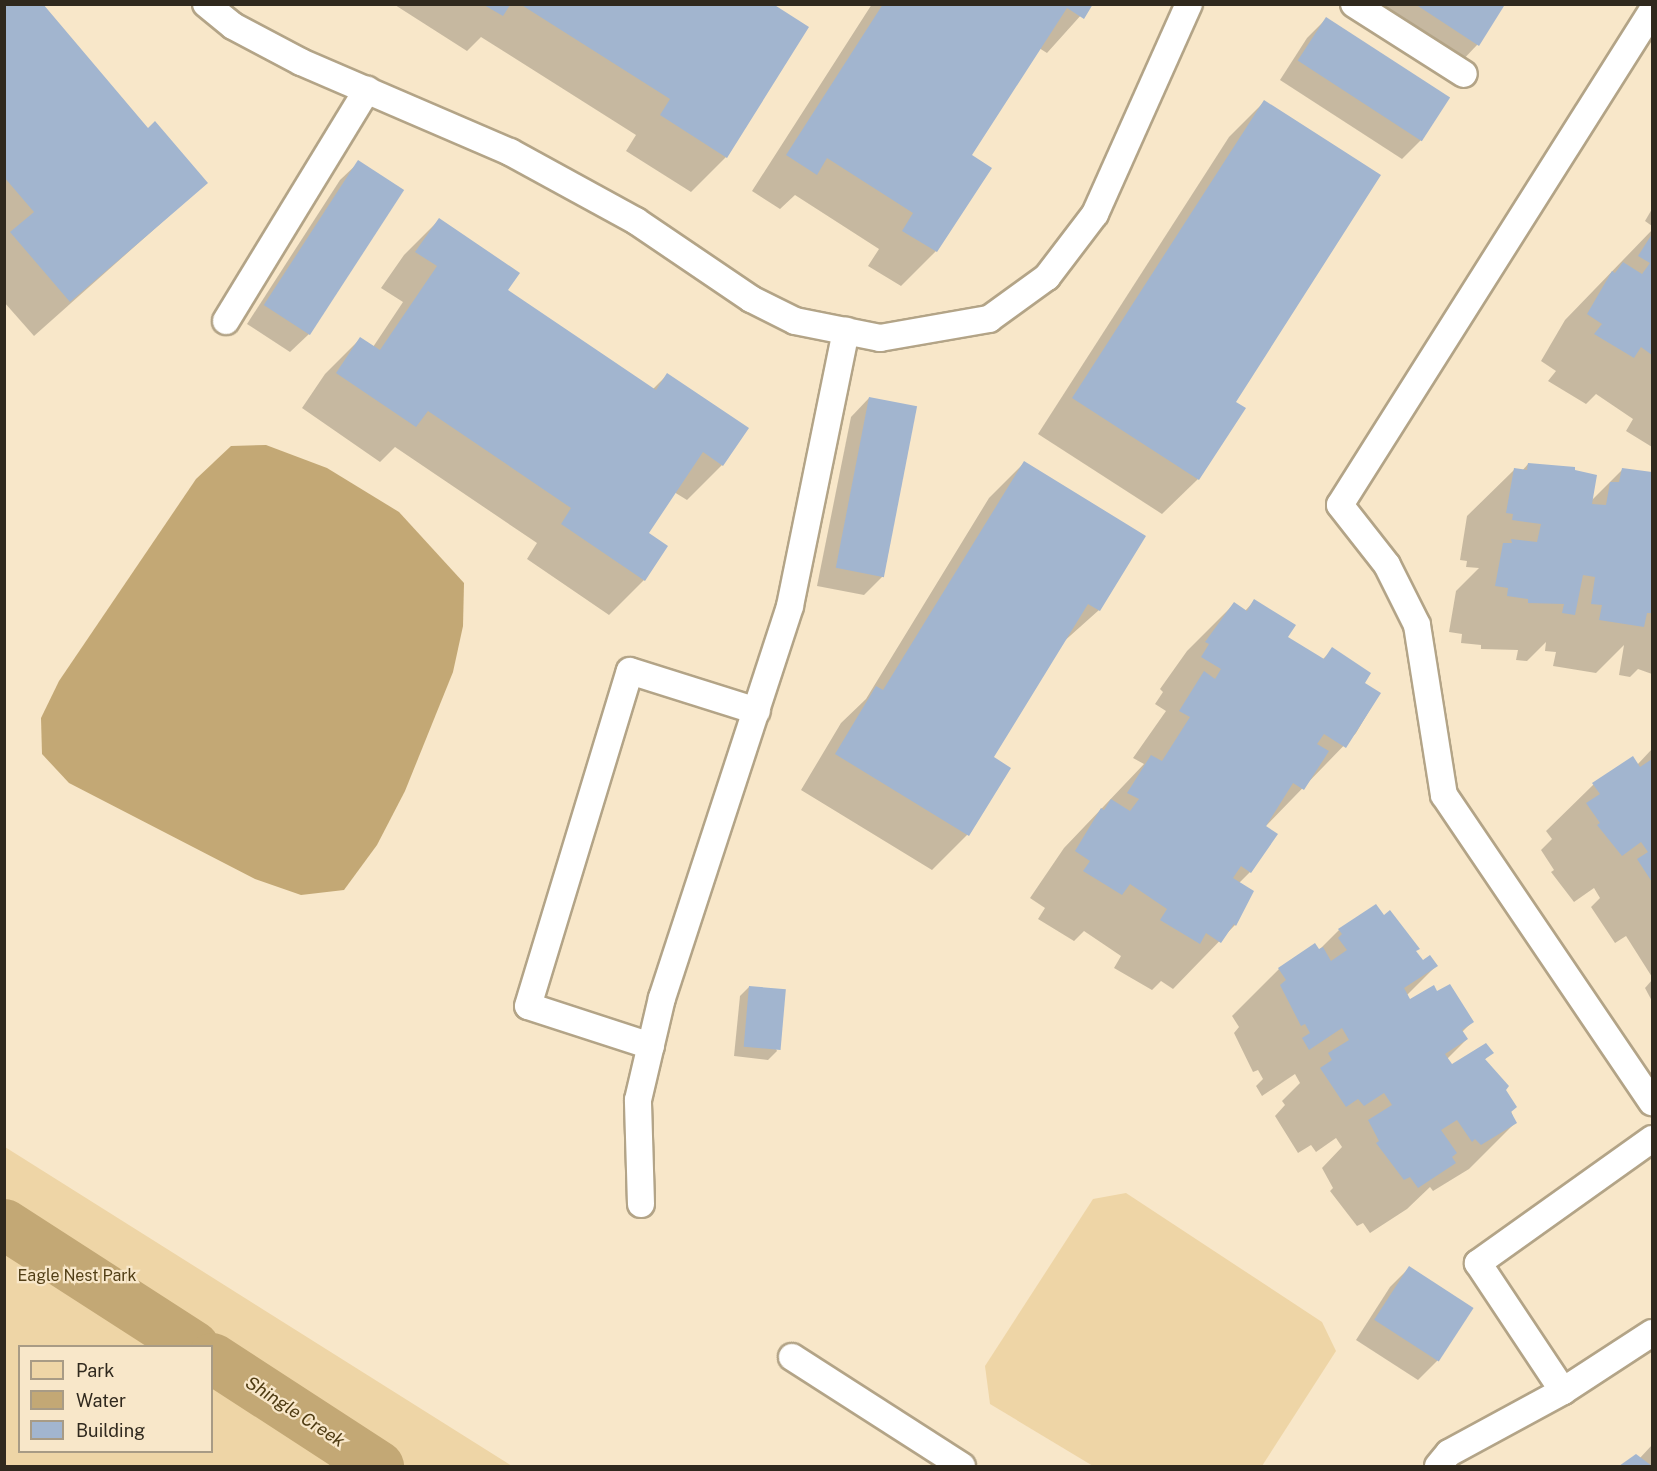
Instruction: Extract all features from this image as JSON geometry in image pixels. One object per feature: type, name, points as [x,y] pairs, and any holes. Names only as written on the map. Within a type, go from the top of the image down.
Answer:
[{"type":"lane","points":[[206,4],[232,26],[367,90],[510,152],[636,221],[768,308],[795,321],[880,338],[989,319],[1047,277],[1095,214],[1189,4]]},
{"type":"lane","points":[[1354,4],[1464,74]]},
{"type":"lane","points":[[1653,11],[1340,504],[1387,565],[1417,625],[1444,795],[1653,1102]]},
{"type":"lane","points":[[226,321],[367,90]]},
{"type":"lane","points":[[641,1204],[638,1100],[662,998],[790,606],[846,331]]},
{"type":"lane","points":[[651,1046],[528,1006],[630,671],[757,711]]},
{"type":"lane","points":[[1563,1391],[1478,1263],[1653,1139]]},
{"type":"lane","points":[[1438,1467],[1449,1453],[1563,1391],[1653,1333]]},
{"type":"lane","points":[[792,1357],[962,1467]]},
{"type":"green space","name":"Eagle Nest Park","points":[[5,1147],[512,1466],[5,1466]]},
{"type":"green space","points":[[1126,1193],[1322,1322],[1336,1351],[1262,1466],[1093,1466],[990,1404],[985,1366],[1093,1199]]},
{"type":"water","points":[[266,445],[327,468],[399,512],[464,583],[463,626],[453,672],[405,791],[377,845],[344,890],[301,895],[255,879],[69,783],[42,754],[41,718],[59,681],[196,479],[231,446]]},
{"type":"building","points":[[4,4],[43,4],[148,128],[155,121],[208,183],[70,302],[10,232],[34,212],[4,177]]},
{"type":"building","points":[[520,4],[773,4],[809,27],[727,158],[660,115],[670,99]]},
{"type":"building","points":[[883,4],[1093,4],[1084,19],[1067,8],[972,155],[992,168],[937,252],[902,231],[913,213],[827,158],[817,175],[786,155]]},
{"type":"building","points":[[1415,4],[1502,4],[1504,6],[1479,46]]},
{"type":"building","points":[[484,5],[510,5],[503,16]]},
{"type":"building","points":[[1326,17],[1450,98],[1422,141],[1298,61]]},
{"type":"building","points":[[1264,100],[1381,175],[1236,402],[1246,408],[1199,480],[1072,398]]},
{"type":"building","points":[[358,160],[404,190],[310,335],[264,305]]},
{"type":"building","points":[[439,218],[520,273],[508,290],[656,390],[667,373],[749,428],[723,466],[703,452],[649,533],[668,546],[645,581],[561,524],[571,508],[428,411],[416,427],[336,373],[360,337],[380,350],[437,266],[415,252]]},
{"type":"building","points":[[1652,234],[1652,355],[1641,347],[1634,358],[1594,334],[1602,324],[1587,314],[1612,271],[1615,273],[1623,262],[1642,274],[1650,263],[1638,256]]},
{"type":"building","points":[[869,397],[917,406],[884,577],[836,568]]},
{"type":"building","points":[[1024,461],[1146,536],[1100,611],[1088,604],[994,757],[1011,768],[969,836],[835,754],[876,686],[883,690]]},
{"type":"building","points":[[1528,463],[1575,467],[1575,470],[1597,475],[1592,504],[1606,505],[1610,482],[1619,482],[1622,468],[1652,472],[1652,613],[1647,613],[1644,627],[1599,620],[1602,605],[1591,604],[1595,577],[1583,575],[1575,615],[1562,613],[1564,604],[1528,603],[1528,599],[1507,596],[1508,588],[1495,586],[1503,543],[1512,543],[1511,539],[1537,542],[1541,524],[1512,520],[1513,514],[1506,513],[1514,468],[1527,470]]},
{"type":"building","points":[[1254,599],[1296,625],[1288,637],[1324,659],[1332,647],[1371,673],[1365,683],[1381,693],[1346,748],[1324,734],[1317,744],[1329,751],[1304,790],[1293,783],[1266,826],[1278,834],[1251,873],[1241,866],[1233,878],[1254,891],[1236,926],[1234,924],[1221,943],[1206,933],[1200,944],[1160,920],[1167,909],[1130,884],[1122,895],[1083,871],[1090,861],[1075,851],[1101,808],[1104,810],[1111,799],[1130,811],[1139,799],[1127,793],[1151,755],[1162,761],[1190,717],[1179,711],[1204,671],[1215,679],[1221,669],[1201,657],[1209,644],[1205,642],[1234,602],[1247,611]]},
{"type":"building","points":[[1633,756],[1640,767],[1652,759],[1652,882],[1637,859],[1648,852],[1641,842],[1622,856],[1597,825],[1600,823],[1586,803],[1600,794],[1592,783]]},
{"type":"building","points":[[1376,904],[1384,915],[1390,910],[1420,949],[1416,951],[1423,960],[1430,955],[1438,966],[1404,988],[1410,999],[1434,985],[1437,991],[1450,984],[1474,1022],[1462,1030],[1468,1039],[1445,1054],[1452,1064],[1486,1043],[1494,1053],[1485,1059],[1509,1086],[1506,1090],[1517,1107],[1511,1112],[1517,1123],[1481,1145],[1475,1139],[1472,1142],[1457,1120],[1441,1130],[1457,1153],[1452,1157],[1456,1163],[1418,1188],[1410,1177],[1404,1180],[1376,1143],[1379,1141],[1368,1120],[1392,1105],[1384,1093],[1364,1106],[1358,1099],[1346,1107],[1320,1068],[1332,1060],[1328,1053],[1349,1040],[1342,1028],[1309,1050],[1302,1038],[1310,1033],[1305,1024],[1301,1026],[1280,985],[1286,980],[1278,968],[1315,943],[1319,949],[1323,947],[1331,961],[1347,950],[1338,938],[1342,934],[1338,929]]},
{"type":"building","points":[[749,986],[786,989],[781,1050],[744,1047]]},
{"type":"building","points":[[1409,1266],[1474,1308],[1439,1362],[1374,1320]]},
{"type":"building","points":[[1636,1454],[1652,1466],[1619,1466]]},
{"type":"waterway","name":"Shingle Creek","points":[[4,1224],[191,1345]]},
{"type":"waterway","name":"Shingle Creek","points":[[213,1359],[378,1466]]}]
